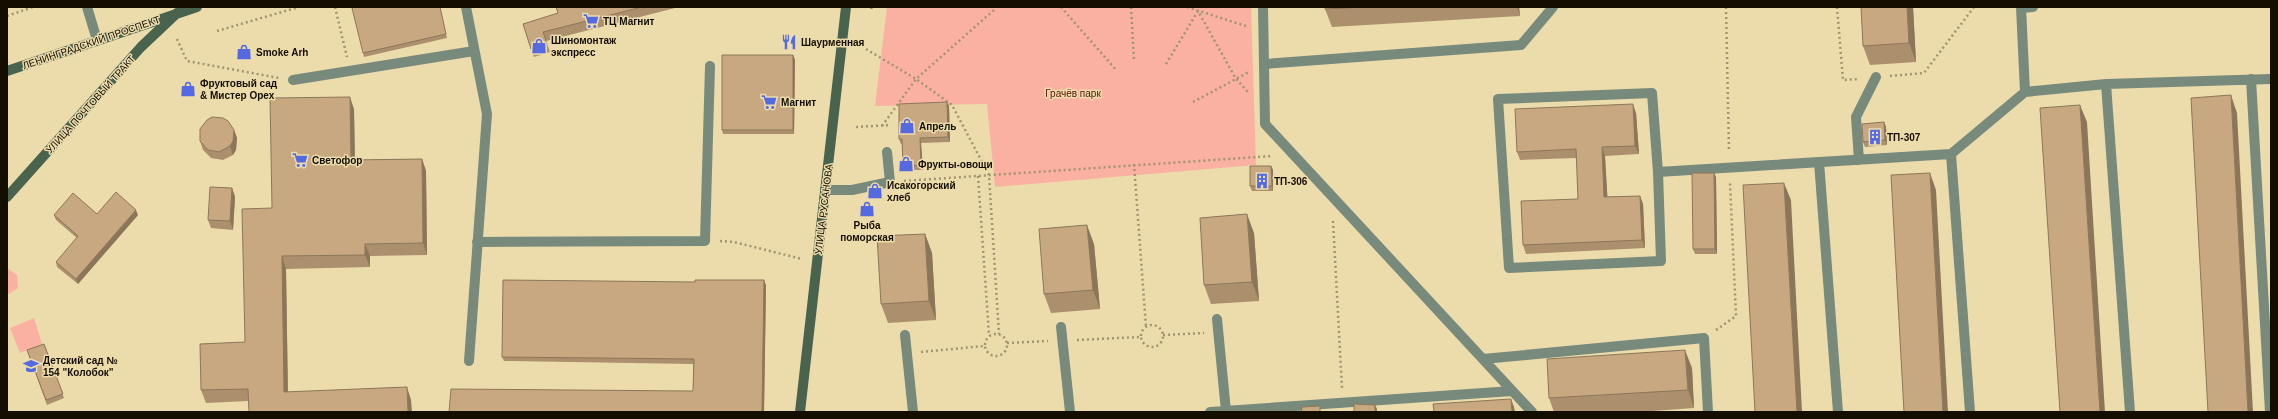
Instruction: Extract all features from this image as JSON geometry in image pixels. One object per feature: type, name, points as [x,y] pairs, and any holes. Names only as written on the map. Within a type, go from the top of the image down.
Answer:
[{"type":"street","name":"ЛЕНИНГРАДСКИЙ ПРОСПЕКТ","points":[[7,71],[197,7]]},
{"type":"street","name":"УЛИЦА РУСАНОВА","points":[[800,412],[846,7]]},
{"type":"street","name":"УЛИЦА ПОЧТОВЫЙ ТРАКТ","points":[[7,197],[141,47],[177,13]]},
{"type":"lane","points":[[87,7],[97,40]]},
{"type":"lane","points":[[466,7],[487,114],[469,362]]},
{"type":"lane","points":[[1263,7],[1265,124],[1532,412]]},
{"type":"lane","points":[[1264,64],[1521,45],[1553,7]]},
{"type":"lane","points":[[2025,92],[2021,8],[2033,7]]},
{"type":"lane","points":[[293,80],[474,51]]},
{"type":"lane","points":[[477,242],[705,242],[710,66]]},
{"type":"lane","points":[[1859,160],[1856,117],[1876,77]]},
{"type":"lane","points":[[1658,172],[1951,154],[2025,92],[2106,84],[2271,79]]},
{"type":"lane","points":[[2251,80],[2270,412]]},
{"type":"lane","points":[[2106,84],[2130,412]]},
{"type":"lane","points":[[1652,93],[1658,172],[1661,261],[1509,268],[1498,99],[1652,93]]},
{"type":"lane","points":[[825,190],[852,190],[890,182],[887,152]]},
{"type":"lane","points":[[1951,154],[1970,412]]},
{"type":"lane","points":[[1819,162],[1838,412]]},
{"type":"lane","points":[[1217,319],[1226,411]]},
{"type":"lane","points":[[1061,327],[1070,412]]},
{"type":"lane","points":[[905,336],[913,412]]},
{"type":"lane","points":[[1483,359],[1704,338],[1708,412]]},
{"type":"lane","points":[[1210,412],[1343,408],[1512,391]]},
{"type":"path","points":[[7,16],[33,7]]},
{"type":"path","points":[[217,31],[299,7]]},
{"type":"path","points":[[335,7],[350,71]]},
{"type":"path","points":[[1062,7],[1117,71]]},
{"type":"path","points":[[1131,7],[1134,61]]},
{"type":"path","points":[[1187,7],[1263,32]]},
{"type":"path","points":[[1704,338],[1736,316],[1730,168],[1726,7]]},
{"type":"path","points":[[1837,7],[1843,80],[1924,72],[1974,7]]},
{"type":"path","points":[[882,126],[916,79],[994,10]]},
{"type":"path","points":[[1166,64],[1198,11]]},
{"type":"path","points":[[1198,11],[1236,79],[1265,112]]},
{"type":"path","points":[[177,39],[187,61],[293,80]]},
{"type":"path","points":[[866,49],[916,79],[952,105],[989,175],[999,334]]},
{"type":"path","points":[[1193,102],[1264,64]]},
{"type":"path","points":[[856,127],[891,126]]},
{"type":"path","points":[[890,182],[1134,164],[1294,155]]},
{"type":"path","points":[[1134,164],[1146,327],[1140,337],[1146,346],[1150,348],[1158,346],[1163,339],[1163,335],[1157,326],[1146,327]]},
{"type":"path","points":[[978,176],[990,335]]},
{"type":"path","points":[[1332,196],[1343,408]]},
{"type":"path","points":[[705,242],[734,242],[816,263]]},
{"type":"path","points":[[1163,335],[1218,332]]},
{"type":"path","points":[[999,334],[1003,336],[1007,343],[1007,348],[1002,354],[998,356],[990,355],[984,346],[986,339],[990,335],[999,334]]},
{"type":"path","points":[[907,353],[984,346]]},
{"type":"green space","name":"Грачёв парк","points":[[887,7],[1251,7],[1256,165],[995,187],[987,104],[875,106]]},
{"type":"green space","points":[[7,268],[17,275],[18,288],[7,295]]},
{"type":"green space","points":[[34,318],[42,344],[20,353],[10,328]]},
{"type":"building","points":[[440,7],[446,34],[363,53],[352,8]]},
{"type":"building","points":[[556,7],[642,7],[543,32],[547,44],[531,49],[523,24],[558,13]]},
{"type":"building","points":[[1325,7],[1367,7],[1325,9]]},
{"type":"building","points":[[1861,7],[1907,7],[1909,43],[1863,46]]},
{"type":"building","points":[[722,55],[793,55],[793,130],[722,130]]},
{"type":"building","points":[[2231,95],[2248,412],[2208,412],[2191,98]]},
{"type":"building","points":[[350,97],[351,160],[422,159],[423,243],[365,244],[365,255],[282,256],[284,392],[407,387],[408,412],[249,412],[248,389],[201,390],[200,344],[245,342],[242,209],[272,208],[270,98]]},
{"type":"building","points":[[947,102],[948,137],[920,138],[921,165],[903,166],[902,139],[899,139],[899,104]]},
{"type":"building","points":[[1633,104],[1635,146],[1602,147],[1604,197],[1640,196],[1642,240],[1523,245],[1521,201],[1578,199],[1576,149],[1517,152],[1515,109]]},
{"type":"building","points":[[2080,105],[2100,412],[2060,412],[2040,108]]},
{"type":"building","points":[[212,117],[223,118],[228,121],[234,130],[233,141],[230,146],[219,152],[208,150],[200,141],[200,129],[207,120]]},
{"type":"building","name":"ТП-307","points":[[1884,122],[1885,140],[1863,142],[1862,124]]},
{"type":"building","name":"ТП-306","points":[[1250,166],[1271,166],[1272,186],[1250,186]]},
{"type":"building","points":[[1692,173],[1714,173],[1715,249],[1693,249]]},
{"type":"building","points":[[1930,173],[1943,412],[1904,412],[1891,175]]},
{"type":"building","points":[[1784,183],[1797,412],[1755,412],[1743,185]]},
{"type":"building","points":[[210,187],[232,188],[230,221],[208,220]]},
{"type":"building","points":[[116,192],[136,210],[76,279],[56,262],[78,236],[54,215],[73,193],[97,214]]},
{"type":"building","points":[[1247,214],[1252,282],[1204,285],[1200,218]]},
{"type":"building","points":[[1087,225],[1093,290],[1044,294],[1039,229]]},
{"type":"building","points":[[925,234],[929,301],[881,304],[877,236]]},
{"type":"building","points":[[503,280],[695,282],[695,280],[764,280],[762,412],[449,412],[451,389],[693,391],[694,359],[502,357]]},
{"type":"building","points":[[44,344],[63,394],[46,400],[27,350]]},
{"type":"building","points":[[1685,350],[1688,390],[1549,398],[1547,359]]},
{"type":"building","points":[[1511,399],[1512,412],[1434,412],[1433,404]]},
{"type":"building","points":[[1354,404],[1375,405],[1375,412],[1354,412]]},
{"type":"building","points":[[1320,406],[1320,412],[1301,412],[1302,407]]},
{"type":"place","name":"ТЦ Магнит","points":[[591,21]]},
{"type":"place","name":"Шаурменная","points":[[789,42]]},
{"type":"place","name":"Шиномонтаж экспресс","points":[[539,46]]},
{"type":"place","name":"Smoke Arh","points":[[244,52]]},
{"type":"place","name":"Фруктовый сад & Мистер Орех","points":[[188,89]]},
{"type":"place","name":"Магнит","points":[[769,102]]},
{"type":"place","name":"Апрель","points":[[907,126]]},
{"type":"place","name":"ТП-307","points":[[1875,137]]},
{"type":"place","name":"Светофор","points":[[300,160]]},
{"type":"place","name":"Фрукты-овощи","points":[[906,164]]},
{"type":"place","name":"ТП-306","points":[[1262,181]]},
{"type":"place","name":"Исакогорский хлеб","points":[[875,191]]},
{"type":"place","name":"Рыба поморская","points":[[867,209]]},
{"type":"place","name":"Детский сад № 154 \"Колобок\"","points":[[31,366]]}]
